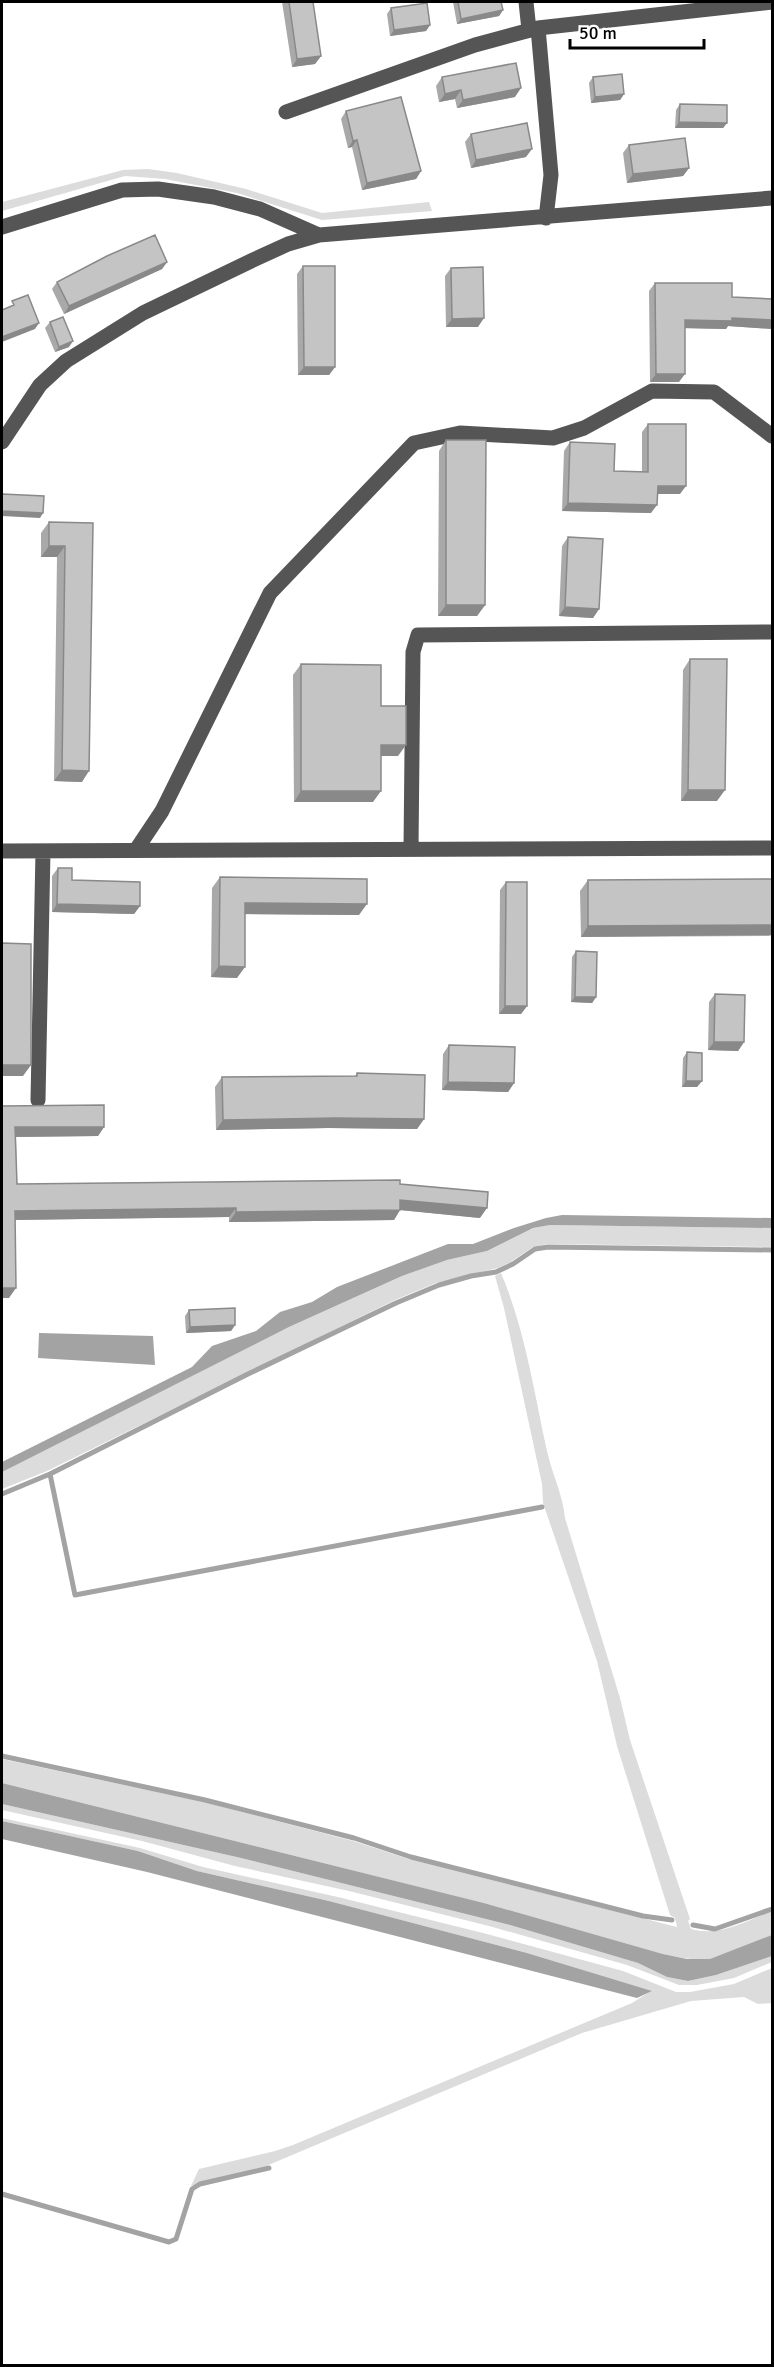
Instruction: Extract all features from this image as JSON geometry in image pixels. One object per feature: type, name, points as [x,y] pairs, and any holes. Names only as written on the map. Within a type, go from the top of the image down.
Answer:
[{"type":"street","points":[[526,2],[534,29],[551,175],[546,218]]},
{"type":"street","points":[[286,112],[475,45],[534,29],[772,2]]},
{"type":"street","points":[[2,227],[122,190],[158,189],[214,197],[260,209],[319,235]]},
{"type":"street","points":[[2,442],[40,385],[66,361],[143,313],[288,244],[319,235],[772,198]]},
{"type":"street","points":[[136,849],[162,811],[270,593],[414,443],[459,434],[553,438],[584,428],[652,391],[714,392],[772,436]]},
{"type":"street","points":[[411,849],[413,652],[418,636],[772,632]]},
{"type":"street","points":[[2,851],[772,848]]},
{"type":"street","points":[[38,1101],[43,850]]},
{"type":"shaded area","points":[[148,169],[177,173],[246,189],[322,213],[429,202],[432,211],[322,220],[237,193],[165,179],[125,176],[2,211],[2,202],[123,170]]},
{"type":"shaded area","points":[[562,1215],[772,1218],[772,1228],[550,1225],[533,1228],[487,1251],[447,1260],[402,1276],[289,1327],[2,1472],[2,1462],[192,1367],[212,1346],[256,1331],[280,1312],[312,1302],[337,1287],[448,1244],[473,1244],[514,1228]]},
{"type":"shaded area","points":[[550,1225],[772,1228],[772,1247],[547,1244],[533,1247],[498,1268],[436,1283],[395,1300],[47,1471],[2,1489],[2,1472],[5,1470],[289,1327],[402,1276],[447,1260],[487,1251],[533,1228]]},
{"type":"shaded area","points":[[501,1273],[523,1338],[547,1451],[565,1518],[620,1698],[630,1740],[690,1919],[688,1921],[691,1929],[712,1931],[723,1929],[772,1911],[772,1935],[726,1955],[698,1959],[663,1954],[484,1903],[2,1783],[2,1759],[204,1802],[353,1841],[409,1859],[677,1927],[675,1918],[670,1915],[617,1746],[597,1661],[543,1503],[542,1484],[495,1276]]},
{"type":"shaded area","points":[[39,1333],[153,1336],[155,1365],[38,1358]]},
{"type":"shaded area","points":[[2,1783],[484,1903],[663,1954],[687,1959],[710,1959],[772,1935],[772,1956],[716,1975],[688,1981],[667,1977],[638,1963],[510,1925],[241,1858],[2,1804]]},
{"type":"shaded area","points":[[2,1804],[241,1858],[510,1925],[638,1963],[667,1977],[688,1981],[716,1975],[772,1956],[772,1962],[734,1978],[697,1985],[679,1985],[627,1965],[489,1926],[349,1891],[235,1866],[142,1841],[2,1810]]},
{"type":"shaded area","points":[[2,1818],[140,1848],[203,1867],[487,1934],[623,1971],[676,1992],[690,1992],[734,1984],[772,1968],[772,2003],[758,2004],[744,1997],[691,2001],[582,2033],[266,2166],[191,2186],[199,2169],[293,2145],[632,2003],[651,1991],[527,1953],[329,1901],[197,1871],[138,1851],[2,1821]]},
{"type":"shaded area","points":[[2,1821],[138,1851],[197,1871],[329,1901],[527,1953],[652,1991],[637,1998],[147,1872],[2,1839]]},
{"type":"building","points":[[289,2],[313,2],[321,56],[297,59]]},
{"type":"building","points":[[458,2],[501,2],[503,10],[461,19]]},
{"type":"building","points":[[427,3],[430,25],[394,30],[391,8]]},
{"type":"building","points":[[516,63],[521,88],[463,100],[461,90],[445,94],[442,77]]},
{"type":"building","points":[[622,74],[624,94],[595,97],[593,77]]},
{"type":"building","points":[[401,97],[421,171],[367,183],[357,140],[353,141],[346,111]]},
{"type":"building","points":[[680,104],[727,105],[727,123],[679,122]]},
{"type":"building","points":[[527,123],[532,149],[476,160],[471,134]]},
{"type":"building","points":[[685,138],[689,168],[633,174],[629,145]]},
{"type":"building","points":[[155,235],[167,262],[69,306],[57,282],[107,256]]},
{"type":"building","points":[[303,266],[335,266],[335,367],[304,367]]},
{"type":"building","points":[[483,267],[484,318],[452,319],[451,268]]},
{"type":"building","points":[[655,283],[732,283],[732,297],[772,299],[772,320],[732,318],[732,321],[685,320],[685,374],[656,374]]},
{"type":"building","points":[[28,295],[39,323],[2,337],[2,310],[14,305],[12,301]]},
{"type":"building","points":[[63,317],[73,341],[59,347],[50,322]]},
{"type":"building","points":[[648,424],[686,424],[686,486],[658,486],[657,505],[568,503],[570,442],[615,444],[614,471],[648,472]]},
{"type":"building","points":[[446,440],[486,440],[485,605],[446,605]]},
{"type":"building","points":[[2,494],[44,496],[43,513],[2,511]]},
{"type":"building","points":[[49,522],[93,523],[89,771],[62,770],[65,546],[49,546]]},
{"type":"building","points":[[568,537],[603,539],[599,609],[565,607]]},
{"type":"building","points":[[690,659],[727,659],[725,790],[688,790]]},
{"type":"building","points":[[301,664],[381,665],[381,706],[406,706],[406,745],[381,745],[381,791],[301,791]]},
{"type":"building","points":[[58,868],[72,868],[72,880],[140,882],[140,906],[57,904]]},
{"type":"building","points":[[220,877],[367,879],[367,904],[245,903],[245,967],[219,966]]},
{"type":"building","points":[[772,879],[772,925],[588,926],[588,880]]},
{"type":"building","points":[[506,882],[527,882],[527,1006],[505,1006]]},
{"type":"building","points":[[2,943],[31,944],[31,1065],[2,1065]]},
{"type":"building","points":[[576,951],[597,952],[596,997],[575,997]]},
{"type":"building","points":[[715,994],[745,995],[744,1042],[714,1042]]},
{"type":"building","points":[[449,1045],[515,1047],[514,1083],[448,1082]]},
{"type":"building","points":[[687,1052],[702,1053],[702,1081],[686,1081]]},
{"type":"building","points":[[357,1073],[425,1075],[424,1119],[223,1120],[222,1077],[357,1076]]},
{"type":"building","points":[[104,1105],[104,1127],[15,1127],[17,1184],[400,1180],[400,1184],[488,1192],[487,1208],[400,1200],[400,1210],[236,1212],[236,1208],[15,1211],[16,1288],[2,1288],[2,1106]]},
{"type":"building","points":[[235,1308],[235,1325],[190,1327],[189,1310]]},
{"type":"waterway","points":[[2,1494],[50,1474],[248,1374],[396,1303],[439,1285],[496,1272],[535,1249],[548,1247],[772,1250]]},
{"type":"waterway","points":[[50,1474],[75,1595],[542,1507]]},
{"type":"waterway","points":[[2,1756],[205,1800],[354,1838],[411,1857],[643,1916],[672,1920]]},
{"type":"waterway","points":[[693,1925],[715,1929],[772,1909]]},
{"type":"waterway","points":[[2,2194],[169,2242],[176,2239],[192,2189],[200,2184],[269,2168]]}]
